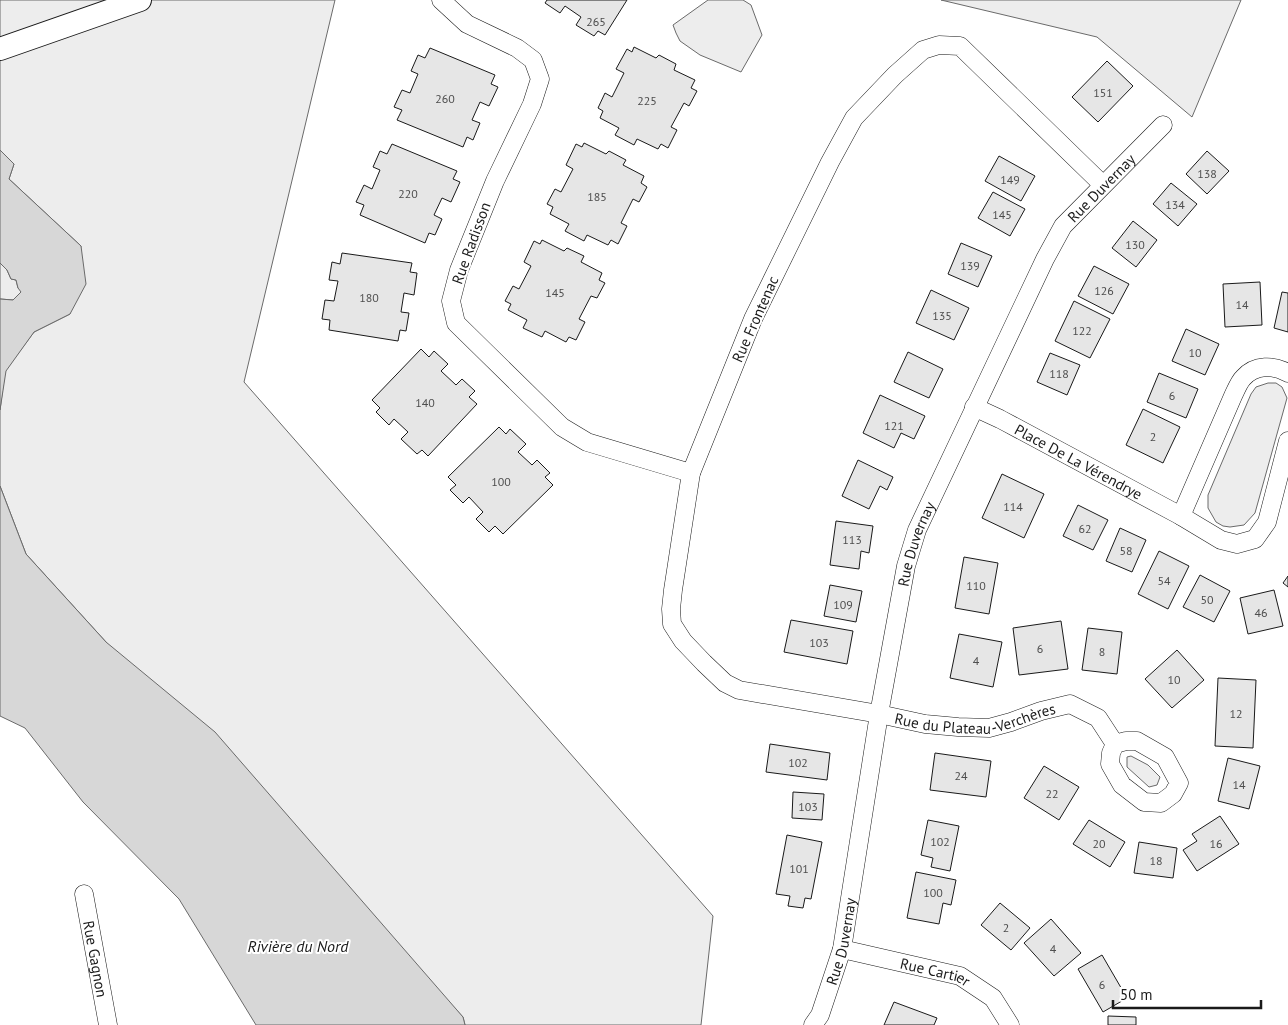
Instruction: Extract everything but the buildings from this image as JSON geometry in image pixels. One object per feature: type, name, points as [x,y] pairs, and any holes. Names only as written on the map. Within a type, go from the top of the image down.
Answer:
[{"type":"street","points":[[0,48],[140,0]]},
{"type":"street","name":"Rue Radisson","points":[[441,0],[467,24],[517,48],[533,60],[540,79],[532,104],[495,181],[458,270],[451,301],[456,323],[562,427],[587,442],[691,473]]},
{"type":"street","name":"Rue Frontenac","points":[[879,714],[738,690],[725,683],[683,641],[672,624],[671,609],[680,537],[691,473],[753,320],[830,162],[854,118],[895,75],[923,50],[939,45],[960,46],[1102,184]]},
{"type":"street","name":"Rue Duvernay","points":[[813,1025],[820,1015],[842,948],[879,714],[906,566],[918,530],[974,407],[1045,259],[1063,226],[1102,184],[1163,124]]},
{"type":"street","points":[[1181,516],[1233,396],[1243,378],[1255,369],[1272,366],[1288,373]]},
{"type":"street","name":"Place De La Vérendrye","points":[[974,407],[1181,516],[1221,540],[1237,544],[1255,539],[1267,522],[1288,441]]},
{"type":"street","name":"Rue du Plateau-Verchères","points":[[879,714],[925,724],[989,728],[1041,711],[1070,704],[1098,718],[1115,744]]},
{"type":"street","name":"Rue Gagnon","points":[[84,894],[108,1025]]},
{"type":"street","name":"Rue Cartier","points":[[842,948],[960,976],[993,998],[1010,1025]]},
{"type":"shaded area","points":[[0,0],[335,0],[244,382],[713,916],[701,1025],[465,1025],[463,1017],[106,642],[26,554],[0,486],[0,410],[5,371],[34,332],[70,314],[81,246],[9,179],[14,164],[0,150]]},
{"type":"shaded area","points":[[708,0],[743,0],[751,5],[762,35],[741,72],[700,55],[680,41],[676,33],[673,25]]},
{"type":"shaded area","points":[[941,0],[1241,0],[1192,117],[1097,37]]},
{"type":"shaded area","points":[[0,263],[7,270],[11,279],[16,280],[18,288],[21,290],[21,295],[13,300],[0,299]]},
{"type":"shaded area","points":[[1268,383],[1276,383],[1282,387],[1287,398],[1255,513],[1244,525],[1223,526],[1216,522],[1208,508],[1208,495],[1251,394],[1256,387]]},
{"type":"shaded area","points":[[1131,756],[1148,765],[1160,777],[1157,785],[1149,787],[1127,767],[1127,757]]},
{"type":"water","points":[[0,150],[14,164],[9,179],[81,246],[86,284],[70,314],[34,332],[6,371],[0,410],[0,299],[13,300],[21,292],[16,280],[11,279],[7,270],[0,263]]},
{"type":"water","name":"Rivière du Nord","points":[[0,486],[26,554],[106,642],[215,732],[463,1017],[465,1025],[256,1025],[179,899],[83,802],[25,728],[0,716]]}]
